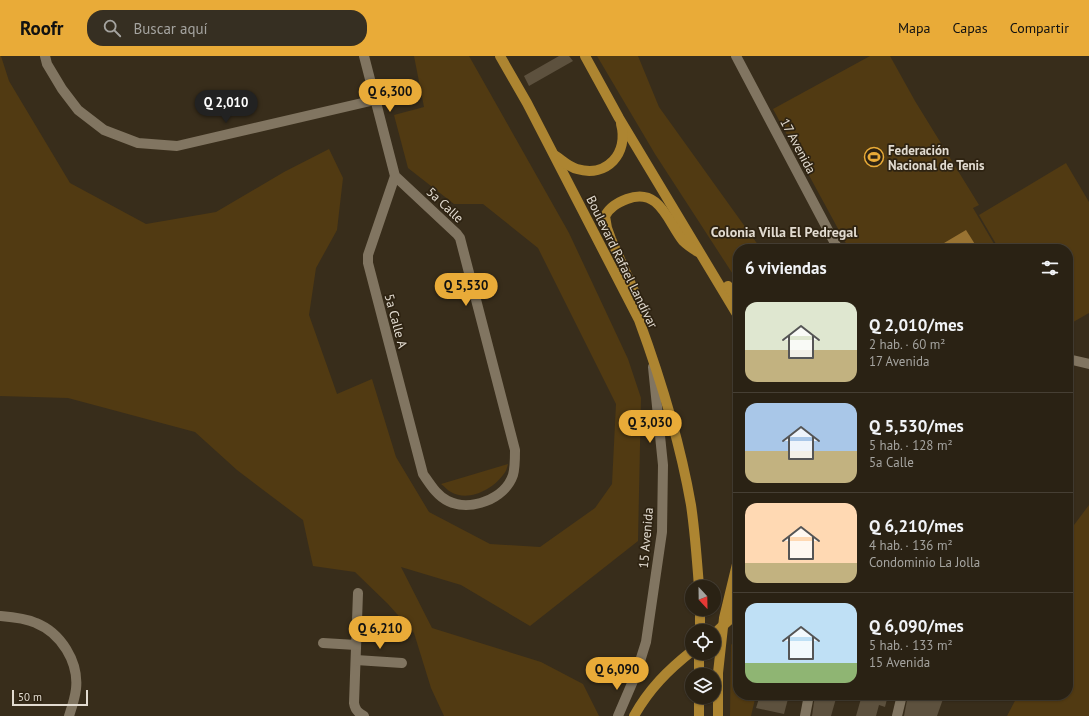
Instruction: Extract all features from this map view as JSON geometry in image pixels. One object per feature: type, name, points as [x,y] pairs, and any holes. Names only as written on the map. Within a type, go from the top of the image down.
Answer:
[{"type":"main road","name":"Boulevard Rafael Landívar","points":[[500,56],[527,103],[639,320],[652,356],[670,417],[691,504],[698,580]]},
{"type":"main road","points":[[585,56],[619,118],[733,307]]},
{"type":"main road","points":[[552,152],[567,165],[577,169],[587,171],[598,170],[606,167],[616,159],[623,144],[623,129],[619,118]]},
{"type":"main road","points":[[639,320],[634,292],[607,228],[605,216],[610,209],[622,201],[632,197],[644,196],[649,198],[659,204],[684,242],[703,256]]},
{"type":"main road","points":[[710,268],[722,278],[733,294]]},
{"type":"main road","points":[[718,716],[718,673],[724,618],[733,581]]},
{"type":"main road","points":[[721,627],[729,620],[733,612]]},
{"type":"main road","points":[[634,716],[656,683],[685,657]]},
{"type":"main road","points":[[699,704],[699,716]]},
{"type":"street","points":[[45,56],[47,64],[62,89],[78,110],[104,130],[138,143],[177,146],[376,100]]},
{"type":"street","points":[[364,56],[395,176]]},
{"type":"street","name":"17 Avenida","points":[[736,56],[835,244]]},
{"type":"street","name":"5a Calle","points":[[395,176],[460,238],[515,450],[513,475],[508,484],[500,493],[476,504],[464,505],[448,501],[434,490],[423,474]]},
{"type":"street","name":"5a Calle A","points":[[395,176],[368,255],[368,263],[423,474]]},
{"type":"street","name":"15 Avenida","points":[[618,716],[636,674],[646,642],[662,532],[663,465],[652,356]]},
{"type":"street","points":[[1073,360],[1089,364]]},
{"type":"street","points":[[358,593],[354,703],[355,709],[364,716]]},
{"type":"street","points":[[0,616],[24,619],[36,623],[48,629],[64,646],[74,665],[76,680],[76,688],[69,716]]},
{"type":"street","points":[[323,643],[356,645]]},
{"type":"street","points":[[356,660],[402,663]]},
{"type":"street","points":[[805,716],[808,700]]},
{"type":"street","points":[[897,716],[901,700]]},
{"type":"shaded area","points":[[0,56],[9,81],[70,183],[146,224],[216,212],[284,172],[329,149],[343,178],[337,230],[316,268],[309,315],[337,394],[372,379],[396,457],[429,512],[490,544],[540,547],[595,508],[612,484],[616,404],[538,248],[483,204],[454,204],[408,168],[394,115],[424,107],[414,56],[469,56],[569,233],[628,359],[641,398],[638,541],[530,626],[461,585],[401,567],[432,628],[541,662],[583,684],[599,716],[444,716],[431,688],[414,633],[388,604],[355,572],[313,566],[303,520],[237,470],[195,432],[68,398],[0,396]]},
{"type":"shaded area","points":[[597,56],[638,56],[659,107],[757,244],[733,244],[733,274],[655,154]]},
{"type":"shaded area","name":"Federación Nacional de Tenis","points":[[870,56],[890,56],[915,101],[979,205],[973,208],[994,244],[846,244],[773,109]]},
{"type":"shaded area","points":[[1066,163],[1089,202],[1089,313],[1073,322],[1073,244],[996,244],[979,215]]},
{"type":"shaded area","points":[[966,230],[975,244],[942,244]]},
{"type":"shaded area","points":[[508,464],[505,473],[493,485],[479,493],[465,496],[458,495],[441,484]]},
{"type":"shaded area","points":[[1089,505],[1089,716],[1007,716],[1015,700],[1073,700],[1073,526]]},
{"type":"shaded area","points":[[733,642],[733,700],[755,700],[751,716],[730,716],[731,645]]},
{"type":"building","points":[[559,56],[569,56],[573,61],[529,86],[524,76]]},
{"type":"building","points":[[758,700],[788,700],[784,714],[756,708]]},
{"type":"building","points":[[814,700],[836,700],[831,716],[812,716]]},
{"type":"building","points":[[861,700],[887,700],[885,707],[879,705],[876,716],[856,716]]},
{"type":"building","points":[[907,700],[943,700],[937,716],[904,716]]},
{"type":"place","name":"Federación Nacional de Tenis","points":[[874,157]]},
{"type":"district","name":"Colonia Villa El Pedregal","points":[[784,232]]}]
